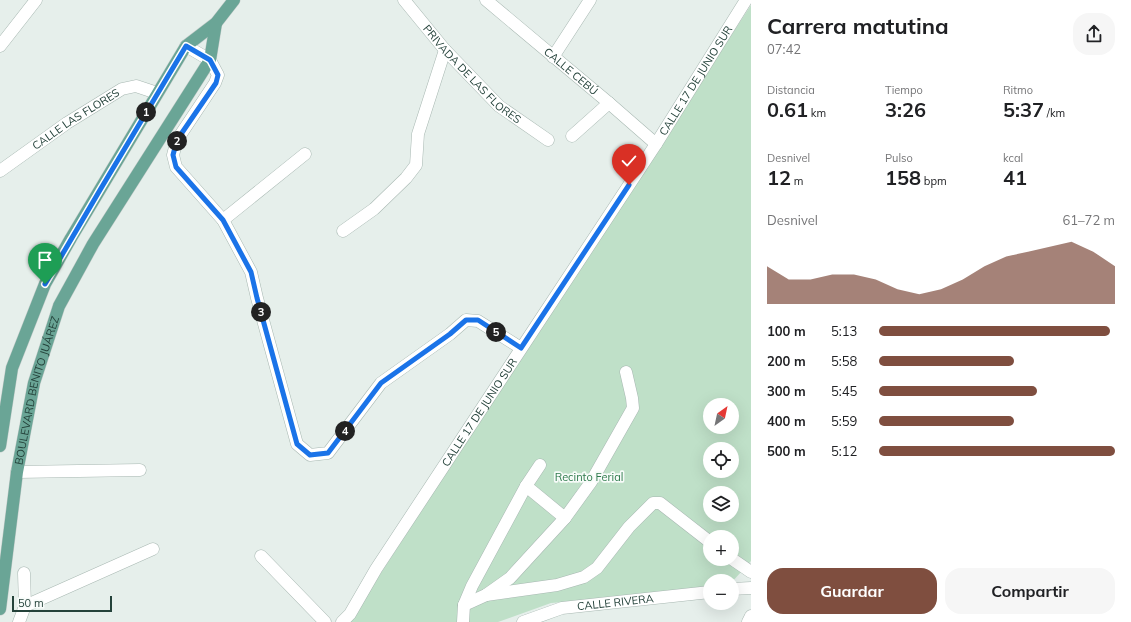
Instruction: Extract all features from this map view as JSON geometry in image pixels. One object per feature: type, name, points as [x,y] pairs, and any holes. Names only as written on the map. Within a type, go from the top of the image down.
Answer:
[{"type":"main road","name":"BOULEVARD BENITO JUÁREZ","points":[[0,446],[12,368],[45,284],[186,46],[216,22],[234,0]]},
{"type":"main road","name":"BOULEVARD BENITO JUÁREZ","points":[[0,609],[17,472],[34,383],[59,306],[93,244],[210,60],[216,22]]},
{"type":"street","points":[[0,46],[36,0]]},
{"type":"street","name":"PRIVADA DE LAS FLORES","points":[[404,0],[445,50],[499,106],[548,140]]},
{"type":"street","name":"CALLE CEBÚ","points":[[486,0],[656,144]]},
{"type":"street","points":[[553,57],[590,0]]},
{"type":"street","name":"CALLE 17 DE JUNIO SUR","points":[[342,622],[350,614],[376,569],[656,144],[746,0]]},
{"type":"street","points":[[186,46],[210,60],[218,75],[216,83],[177,140],[173,155],[176,167],[223,220],[251,272],[297,444],[310,455],[328,453],[381,383],[450,334],[466,320],[478,320],[521,348]]},
{"type":"street","points":[[343,231],[374,209],[406,178],[416,165],[418,134],[445,50]]},
{"type":"street","name":"CALLE LAS FLORES","points":[[0,171],[67,123],[122,89],[136,86],[157,93]]},
{"type":"street","points":[[572,136],[609,103]]},
{"type":"street","points":[[223,220],[305,154]]},
{"type":"street","points":[[464,605],[486,595],[510,578],[565,518],[591,482],[633,408],[626,372]]},
{"type":"street","points":[[463,622],[464,605],[472,586],[526,486],[540,465]]},
{"type":"street","points":[[17,472],[140,470]]},
{"type":"street","points":[[526,486],[565,518]]},
{"type":"street","points":[[486,595],[557,585],[584,577],[597,568],[629,527],[653,503],[660,503],[703,537]]},
{"type":"street","points":[[24,573],[23,617],[153,549]]},
{"type":"street","points":[[261,556],[325,622]]},
{"type":"street","points":[[739,564],[751,572]]},
{"type":"street","points":[[739,589],[751,588]]},
{"type":"street","name":"CALLE RIVERA","points":[[523,622],[562,608],[703,593]]},
{"type":"street","points":[[748,622],[751,616]]},
{"type":"green space","name":"Recinto Ferial","points":[[751,5],[751,561],[739,574],[703,574],[703,591],[551,603],[498,622],[349,622]]},
{"type":"route","points":[[45,284],[186,46],[210,60],[218,75],[216,83],[177,140],[173,155],[176,167],[223,220],[251,272],[297,444],[310,455],[328,453],[381,383],[450,334],[466,320],[478,320],[521,348],[629,185]]}]
